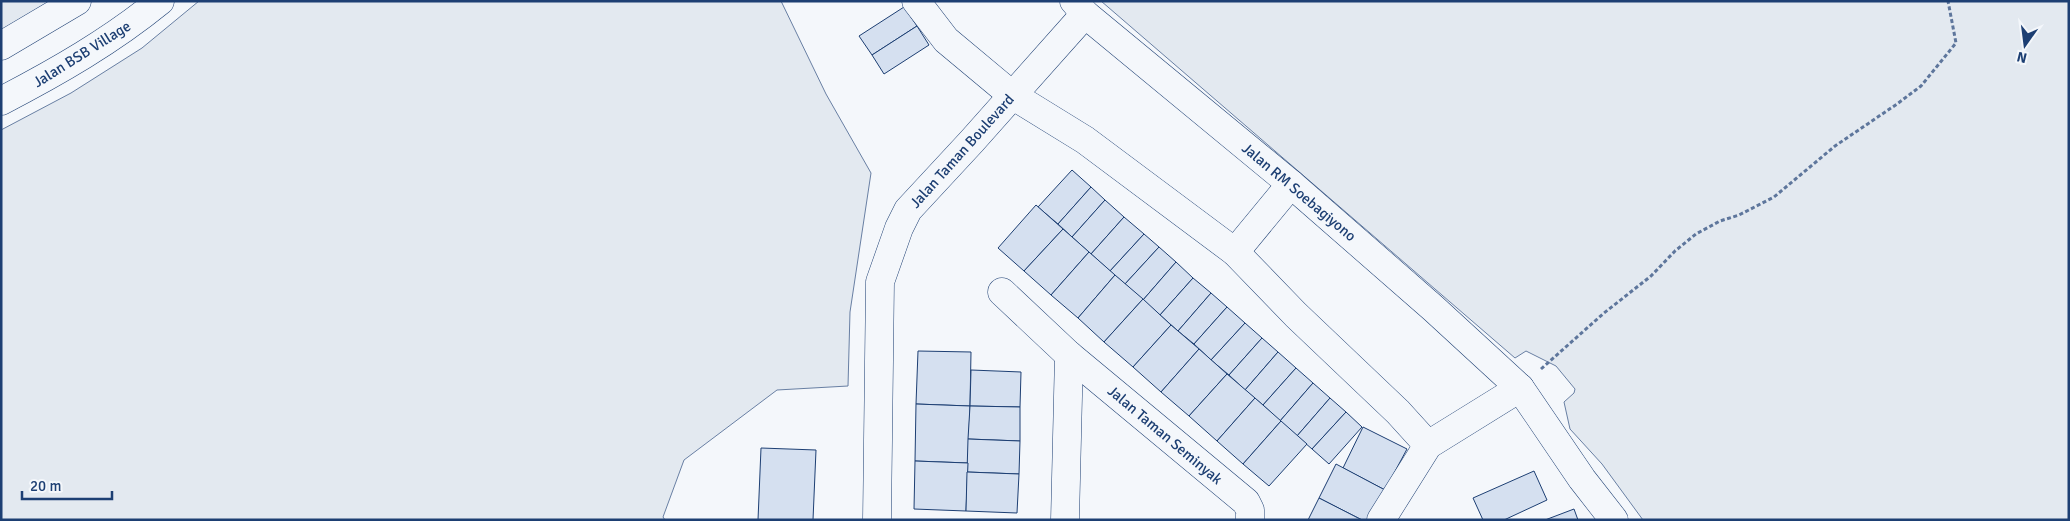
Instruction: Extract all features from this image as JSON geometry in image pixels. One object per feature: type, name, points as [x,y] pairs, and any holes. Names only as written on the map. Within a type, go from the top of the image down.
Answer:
[{"type":"street","points":[[1,46],[77,1]]},
{"type":"street","name":"Jalan BSB Village","points":[[1,102],[58,71],[127,28],[160,1]]},
{"type":"street","points":[[916,1],[946,40],[1012,95],[1085,140],[1235,252],[1296,315],[1398,412],[1428,445]]},
{"type":"street","name":"Jalan Taman Boulevard","points":[[877,520],[880,282],[899,228],[908,210],[972,142],[1012,95],[1079,8]]},
{"type":"street","name":"Jalan RM Soebagiyono","points":[[1079,8],[1291,184],[1434,308],[1520,388],[1582,480],[1614,520]]},
{"type":"street","points":[[1235,252],[1291,184]]},
{"type":"street","name":"Jalan Taman Seminyak","points":[[1002,292],[1069,355],[1246,502],[1250,510],[1250,520]]},
{"type":"street","points":[[1064,520],[1069,355]]},
{"type":"street","points":[[1381,520],[1428,445],[1520,388]]},
{"type":"path","points":[[1520,388],[1604,313],[1651,276],[1674,251],[1696,234],[1774,197],[1835,146],[1921,86],[1956,43],[1948,1]]},
{"type":"shaded area","points":[[1,1],[64,1],[1,38]]},
{"type":"shaded area","points":[[199,1],[781,1],[826,94],[871,173],[850,312],[848,386],[777,390],[684,460],[663,517],[665,520],[1,520],[1,130],[71,93],[142,48]]},
{"type":"shaded area","points":[[1101,1],[2069,1],[2069,520],[1643,520],[1602,464],[1570,429],[1564,402],[1574,393],[1575,389],[1556,366],[1526,351],[1515,358]]},
{"type":"building","points":[[904,7],[917,26],[872,55],[859,36]]},
{"type":"building","points":[[917,26],[929,45],[884,74],[872,55]]},
{"type":"building","points":[[1072,170],[1091,187],[1058,224],[1038,207]]},
{"type":"building","points":[[1091,187],[1105,200],[1072,237],[1058,224]]},
{"type":"building","points":[[1105,200],[1124,217],[1091,254],[1072,237]]},
{"type":"building","points":[[1036,205],[1063,229],[1024,271],[998,248]]},
{"type":"building","points":[[1124,217],[1144,234],[1110,271],[1091,254]]},
{"type":"building","points":[[1063,229],[1089,252],[1051,295],[1024,271]]},
{"type":"building","points":[[1144,234],[1159,247],[1125,284],[1110,271]]},
{"type":"building","points":[[1159,247],[1176,262],[1143,300],[1125,284]]},
{"type":"building","points":[[1089,252],[1115,275],[1078,318],[1051,295]]},
{"type":"building","points":[[1176,262],[1193,278],[1160,315],[1143,300]]},
{"type":"building","points":[[1115,275],[1143,299],[1104,342],[1078,318]]},
{"type":"building","points":[[1193,278],[1211,293],[1178,331],[1160,315]]},
{"type":"building","points":[[1211,293],[1227,307],[1194,344],[1178,331]]},
{"type":"building","points":[[1143,299],[1171,325],[1133,367],[1104,342]]},
{"type":"building","points":[[1227,307],[1245,323],[1211,360],[1194,344]]},
{"type":"building","points":[[1245,323],[1262,338],[1229,375],[1211,360]]},
{"type":"building","points":[[1171,325],[1199,349],[1161,392],[1133,367]]},
{"type":"building","points":[[1262,338],[1278,352],[1245,390],[1229,375]]},
{"type":"building","points":[[1199,349],[1227,374],[1189,416],[1161,392]]},
{"type":"building","points":[[918,351],[971,352],[970,406],[916,404]]},
{"type":"building","points":[[1278,352],[1296,368],[1263,405],[1245,390]]},
{"type":"building","points":[[1296,368],[1313,383],[1280,421],[1263,405]]},
{"type":"building","points":[[971,370],[1021,372],[1020,407],[970,406]]},
{"type":"building","points":[[1227,374],[1255,398],[1217,441],[1189,416]]},
{"type":"building","points":[[1313,383],[1330,398],[1297,436],[1280,421]]},
{"type":"building","points":[[1255,398],[1281,421],[1243,464],[1217,441]]},
{"type":"building","points":[[1330,398],[1346,412],[1312,449],[1297,436]]},
{"type":"building","points":[[916,404],[970,406],[968,463],[915,461]]},
{"type":"building","points":[[970,406],[1020,407],[1020,441],[968,439]]},
{"type":"building","points":[[1346,412],[1362,427],[1329,464],[1312,449]]},
{"type":"building","points":[[1281,421],[1307,444],[1269,486],[1243,464]]},
{"type":"building","points":[[1363,427],[1407,449],[1385,490],[1343,468]]},
{"type":"building","points":[[968,439],[1020,441],[1019,474],[967,472]]},
{"type":"building","points":[[761,448],[816,450],[813,520],[758,520]]},
{"type":"building","points":[[915,461],[968,463],[966,511],[914,509]]},
{"type":"building","points":[[1336,464],[1385,490],[1370,520],[1362,520],[1319,498]]},
{"type":"building","points":[[1534,471],[1547,500],[1504,520],[1483,520],[1473,498]]},
{"type":"building","points":[[967,472],[1019,474],[1017,513],[966,511]]},
{"type":"building","points":[[1319,498],[1362,520],[1308,520]]},
{"type":"building","points":[[1574,509],[1578,520],[1545,520]]}]
